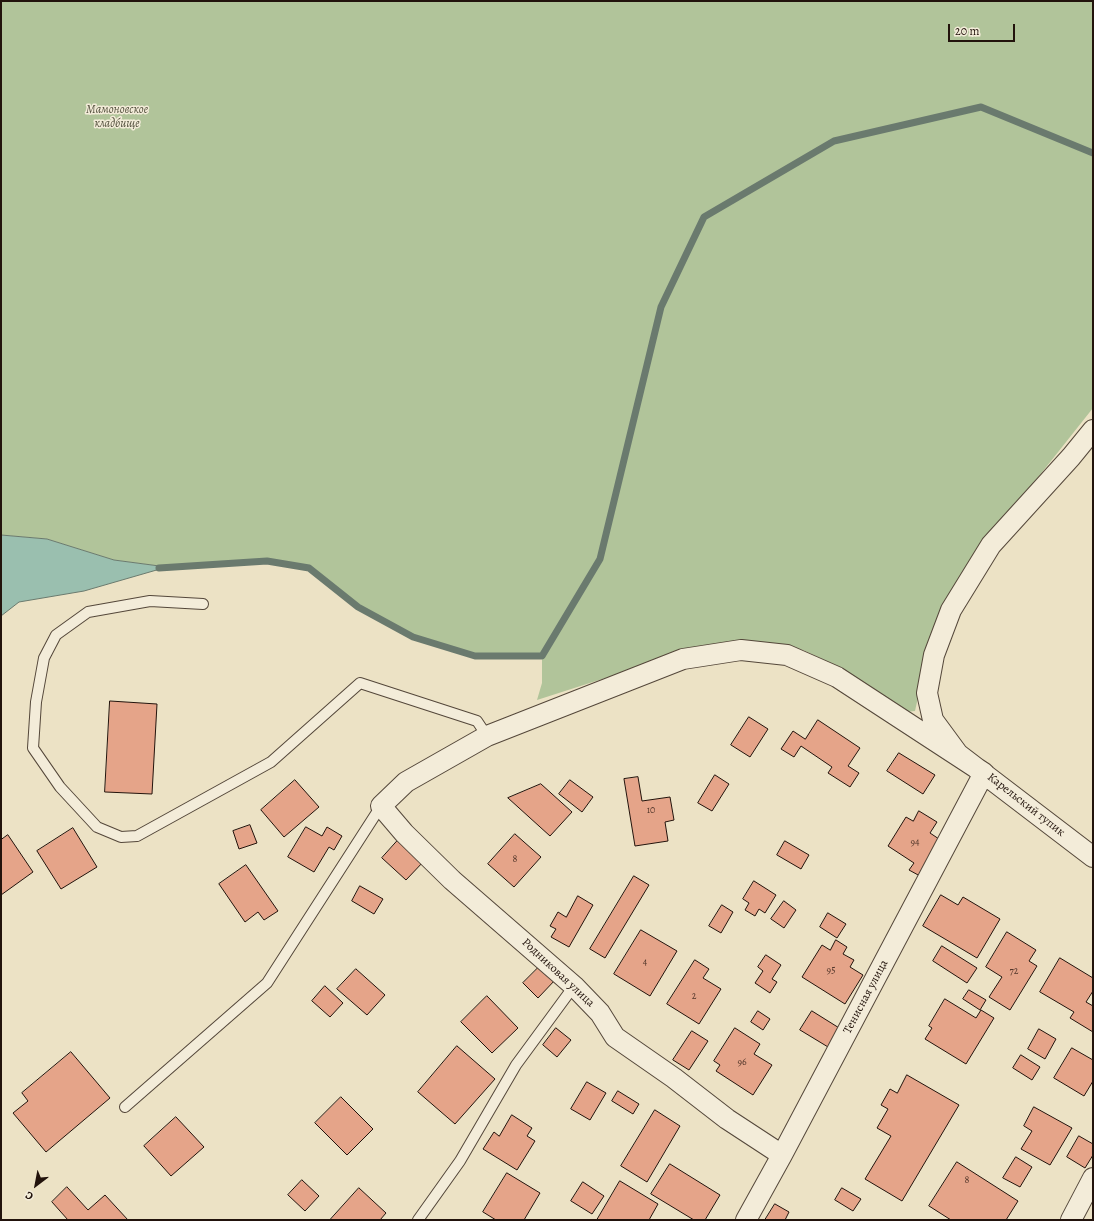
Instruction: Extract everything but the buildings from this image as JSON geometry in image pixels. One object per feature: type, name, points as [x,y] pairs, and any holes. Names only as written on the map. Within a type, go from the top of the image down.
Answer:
[{"type":"street","name":"Карельский тупик","points":[[1093,430],[1071,458],[991,545],[951,610],[934,655],[927,693],[933,720],[958,754],[1093,857]]},
{"type":"street","points":[[381,806],[406,782],[487,736],[683,659],[740,650],[787,655],[837,678],[984,773]]},
{"type":"street","name":"Тенисная улица","points":[[746,1220],[782,1156],[984,773]]},
{"type":"street","name":"Родниковая улица","points":[[381,806],[404,832],[452,880],[574,986],[600,1013],[615,1038],[674,1078],[726,1119],[782,1156]]},
{"type":"street","points":[[1071,1220],[1093,1178]]},
{"type":"lane","points":[[203,604],[150,601],[88,612],[56,635],[44,658],[36,702],[33,748],[60,787],[97,827],[121,837],[137,836],[271,762],[360,683],[477,721],[487,736]]},
{"type":"lane","points":[[125,1107],[267,983],[381,806]]},
{"type":"lane","points":[[418,1220],[460,1161],[516,1065],[574,986]]},
{"type":"green space","name":"Мамоновское кладбище","points":[[1,1],[1093,1],[1093,408],[970,563],[919,693],[915,711],[905,712],[833,664],[803,650],[775,646],[711,644],[537,700],[542,683],[542,656],[475,656],[413,637],[358,607],[309,568],[267,561],[167,567],[114,560],[47,539],[1,535]]},
{"type":"shaded area","points":[[1,535],[47,539],[114,560],[167,567],[84,591],[19,602],[1,616]]},
{"type":"waterway","points":[[159,568],[267,561],[309,568],[358,607],[413,637],[475,656],[542,656],[600,559],[661,307],[704,217],[834,141],[981,107],[1093,153]]}]
